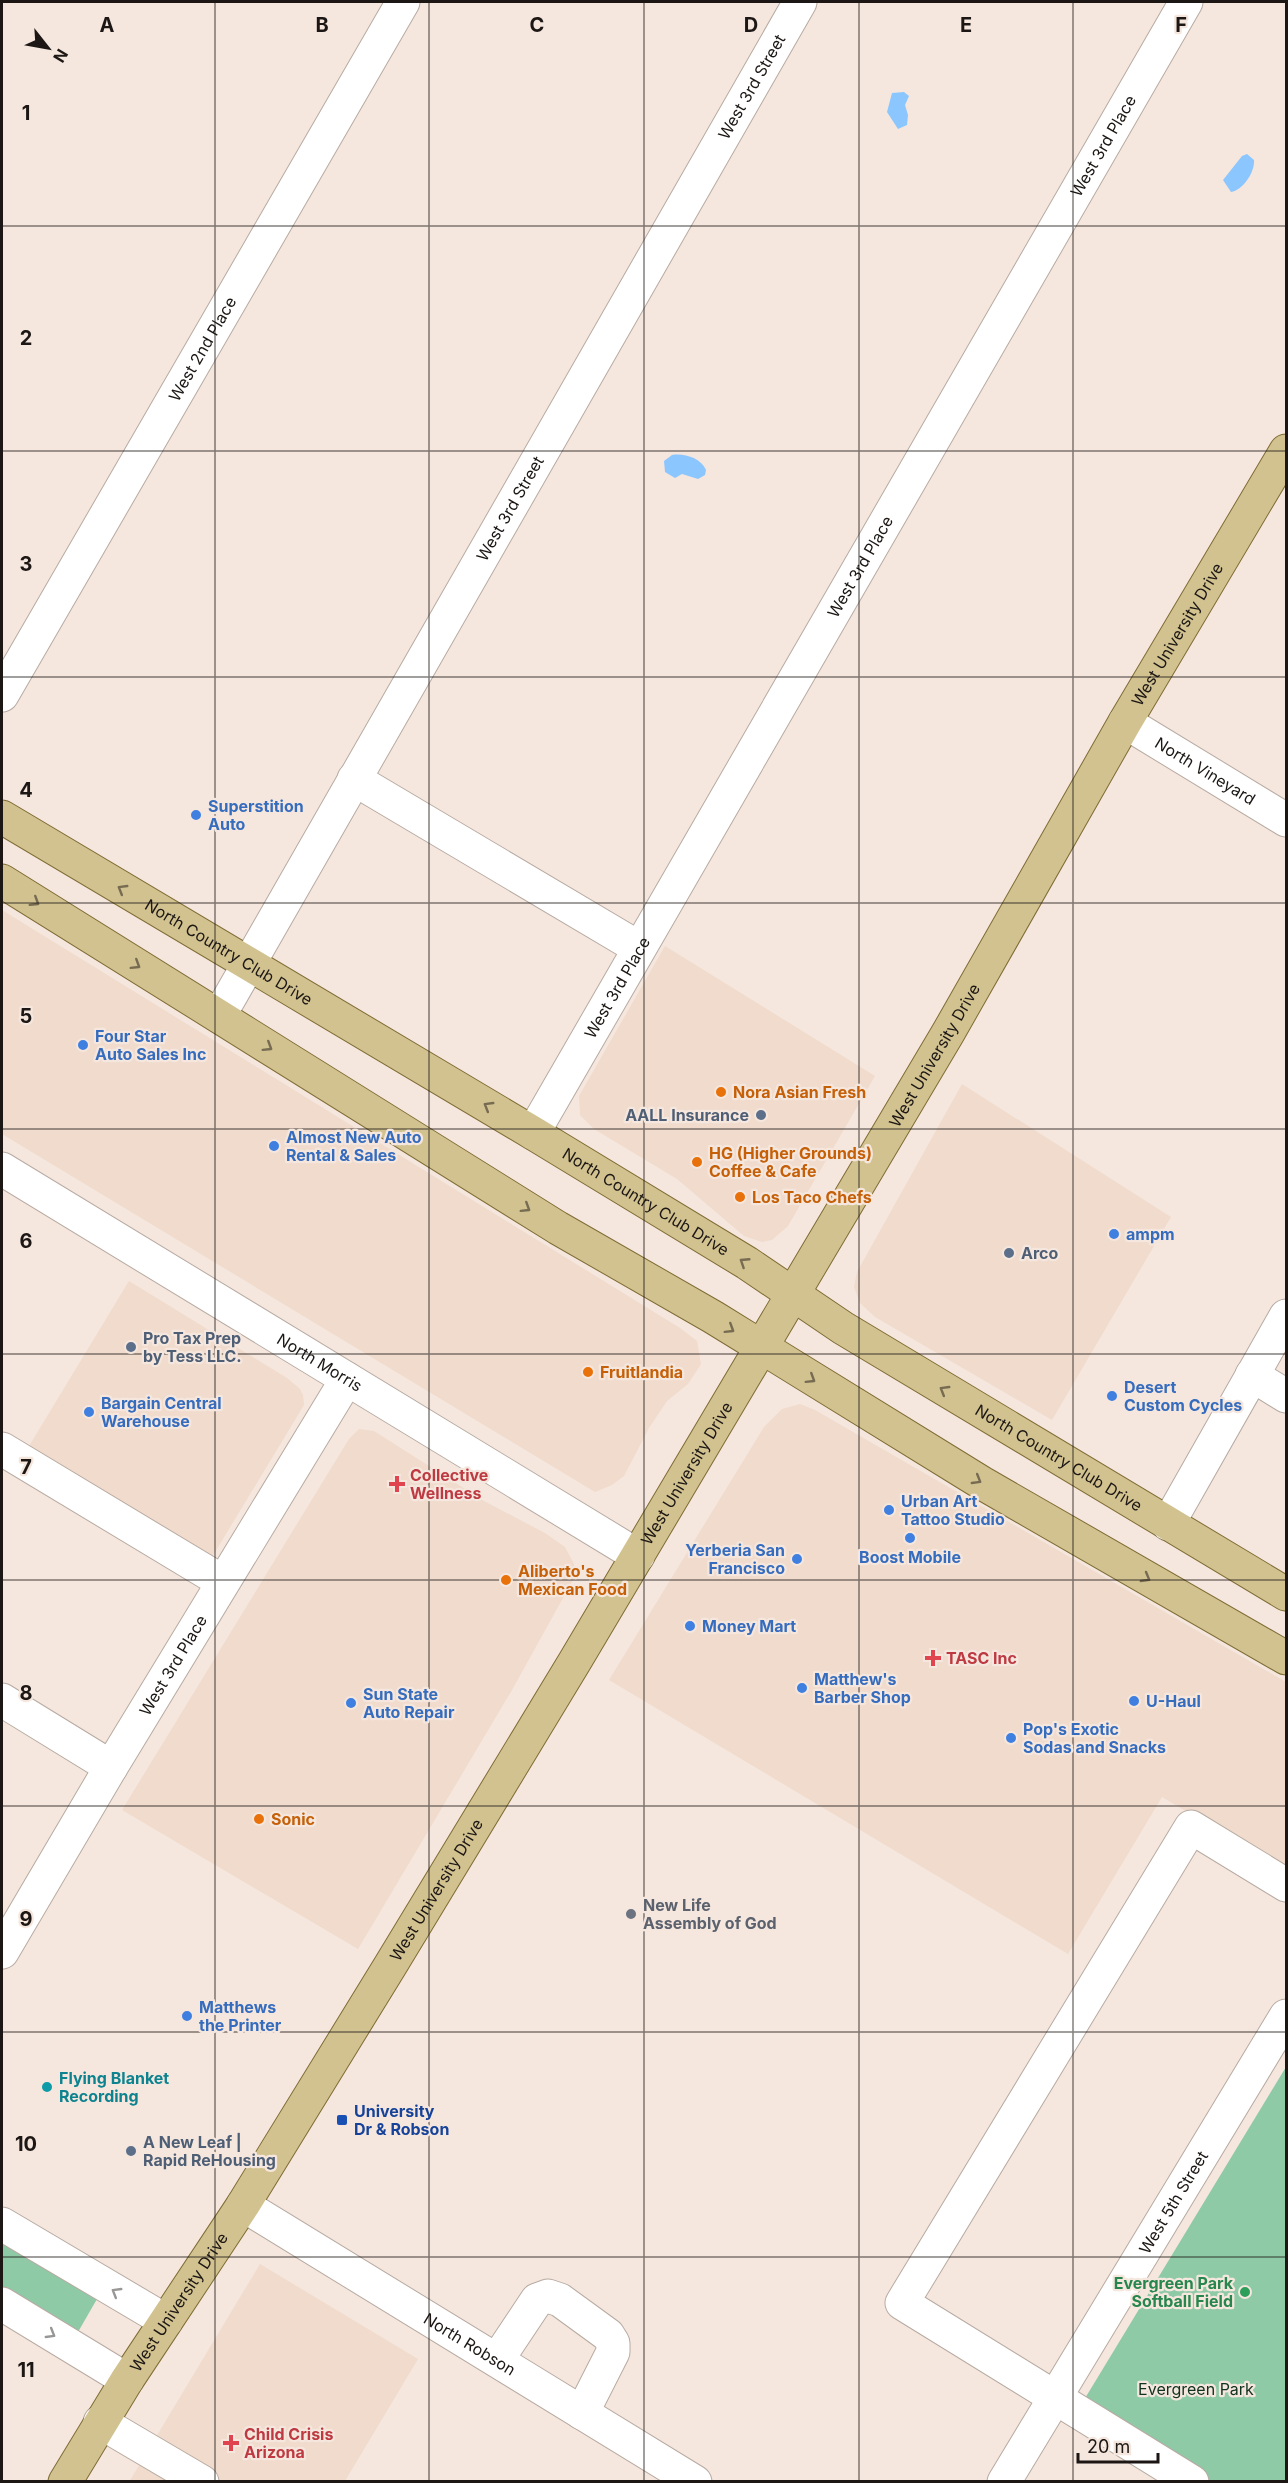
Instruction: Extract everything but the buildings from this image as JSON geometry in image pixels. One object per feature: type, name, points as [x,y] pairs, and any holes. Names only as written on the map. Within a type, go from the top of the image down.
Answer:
[{"type":"main road","name":"West University Drive","points":[[64,2481],[127,2380],[243,2205],[638,1556],[948,1033],[1125,722],[1287,451]]},
{"type":"main road","name":"North Country Club Drive","points":[[2,817],[533,1133],[747,1263],[792,1296],[1287,1594]]},
{"type":"main road","points":[[2,882],[549,1222],[712,1317],[982,1484],[1287,1658]]},
{"type":"street","name":"West 2nd Place","points":[[2,695],[404,2]]},
{"type":"street","name":"West 3rd Street","points":[[219,1016],[800,2]]},
{"type":"street","name":"West 3rd Place","points":[[533,1133],[1186,2]]},
{"type":"street","name":"North Vineyard","points":[[1125,722],[1287,820]]},
{"type":"street","points":[[354,779],[639,948]]},
{"type":"street","name":"North Morris","points":[[2,1169],[638,1556]]},
{"type":"street","points":[[1168,1524],[1287,1316]]},
{"type":"street","points":[[1252,1375],[1287,1396]]},
{"type":"street","name":"West 3rd Place","points":[[2,1952],[111,1767],[347,1379]]},
{"type":"street","points":[[2,1449],[223,1582]]},
{"type":"street","points":[[2,1700],[111,1767]]},
{"type":"street","points":[[1192,2481],[902,2303],[1191,1827],[1287,1885]]},
{"type":"street","name":"West 5th Street","points":[[1005,2481],[1287,2016]]},
{"type":"street","name":"North Robson","points":[[243,2205],[695,2481]]},
{"type":"street","points":[[2,2224],[166,2321]]},
{"type":"street","points":[[497,2360],[537,2300],[548,2296],[560,2300],[608,2335],[613,2343],[613,2352],[582,2412]]},
{"type":"street","points":[[2,2304],[127,2380]]},
{"type":"street","points":[[100,2422],[202,2481]]},
{"type":"shaded area","points":[[2,910],[680,1328],[697,1341],[701,1364],[688,1384],[667,1401],[649,1428],[624,1476],[612,1485],[595,1492],[2,1134]]},
{"type":"shaded area","points":[[665,946],[875,1076],[788,1226],[772,1240],[762,1242],[744,1236],[677,1179],[594,1129],[580,1115],[579,1096]]},
{"type":"shaded area","points":[[962,1084],[1171,1217],[1052,1420],[875,1317],[860,1303],[854,1287],[857,1272]]},
{"type":"shaded area","points":[[129,1281],[287,1378],[300,1389],[303,1395],[304,1405],[206,1567],[23,1456]]},
{"type":"shaded area","points":[[800,1404],[815,1410],[1286,1682],[1286,1870],[1162,1797],[1068,1954],[609,1680],[764,1427],[782,1409]]},
{"type":"shaded area","points":[[359,1429],[374,1431],[484,1501],[545,1533],[565,1547],[574,1564],[573,1580],[512,1690],[358,1949],[122,1810],[349,1439]]},
{"type":"shaded area","points":[[260,2264],[418,2359],[345,2481],[129,2482]]},
{"type":"green space","name":"Evergreen Park","points":[[1286,2067],[1286,2481],[1167,2481],[1070,2423]]},
{"type":"green space","points":[[2,2238],[97,2299],[78,2332],[2,2289]]},
{"type":"water","points":[[904,92],[909,96],[905,105],[908,115],[907,125],[898,129],[887,112],[892,93]]},
{"type":"water","points":[[1247,154],[1254,160],[1253,170],[1240,188],[1231,192],[1223,180],[1242,156]]},
{"type":"water","points":[[672,455],[696,459],[704,466],[705,475],[698,479],[682,474],[675,478],[665,472],[664,461]]},
{"type":"place","name":"Superstition Auto","points":[[196,815]]},
{"type":"place","name":"Four Star Auto Sales Inc","points":[[83,1045]]},
{"type":"place","name":"Nora Asian Fresh","points":[[721,1092]]},
{"type":"place","name":"AALL Insurance","points":[[761,1115]]},
{"type":"place","name":"Almost New Auto Rental & Sales","points":[[274,1146]]},
{"type":"place","name":"HG (Higher Grounds) Coffee & Cafe","points":[[697,1162]]},
{"type":"place","name":"Los Taco Chefs","points":[[740,1197]]},
{"type":"place","name":"ampm","points":[[1114,1234]]},
{"type":"place","name":"Arco","points":[[1009,1253]]},
{"type":"place","name":"Pro Tax Prep by Tess LLC.","points":[[131,1347]]},
{"type":"place","name":"Fruitlandia","points":[[588,1372]]},
{"type":"place","name":"Desert Custom Cycles","points":[[1112,1396]]},
{"type":"place","name":"Bargain Central Warehouse","points":[[89,1412]]},
{"type":"place","name":"Collective Wellness","points":[[397,1484]]},
{"type":"place","name":"Urban Art Tattoo Studio","points":[[889,1510]]},
{"type":"place","name":"Boost Mobile","points":[[910,1538]]},
{"type":"place","name":"Yerberia San Francisco","points":[[797,1559]]},
{"type":"place","name":"Aliberto's Mexican Food","points":[[506,1580]]},
{"type":"place","name":"Money Mart","points":[[690,1626]]},
{"type":"place","name":"TASC Inc","points":[[933,1658]]},
{"type":"place","name":"Matthew's Barber Shop","points":[[802,1688]]},
{"type":"place","name":"U-Haul","points":[[1134,1701]]},
{"type":"place","name":"Sun State Auto Repair","points":[[351,1703]]},
{"type":"place","name":"Pop's Exotic Sodas and Snacks","points":[[1011,1738]]},
{"type":"place","name":"Sonic","points":[[259,1819]]},
{"type":"place","name":"New Life Assembly of God","points":[[631,1914]]},
{"type":"place","name":"Matthews the Printer","points":[[187,2016]]},
{"type":"place","name":"Flying Blanket Recording","points":[[47,2087]]},
{"type":"place","name":"University Dr & Robson","points":[[342,2120]]},
{"type":"place","name":"A New Leaf | Rapid ReHousing","points":[[131,2151]]},
{"type":"place","name":"Evergreen Park Softball Field","points":[[1245,2292]]},
{"type":"place","name":"Child Crisis Arizona","points":[[231,2443]]}]
